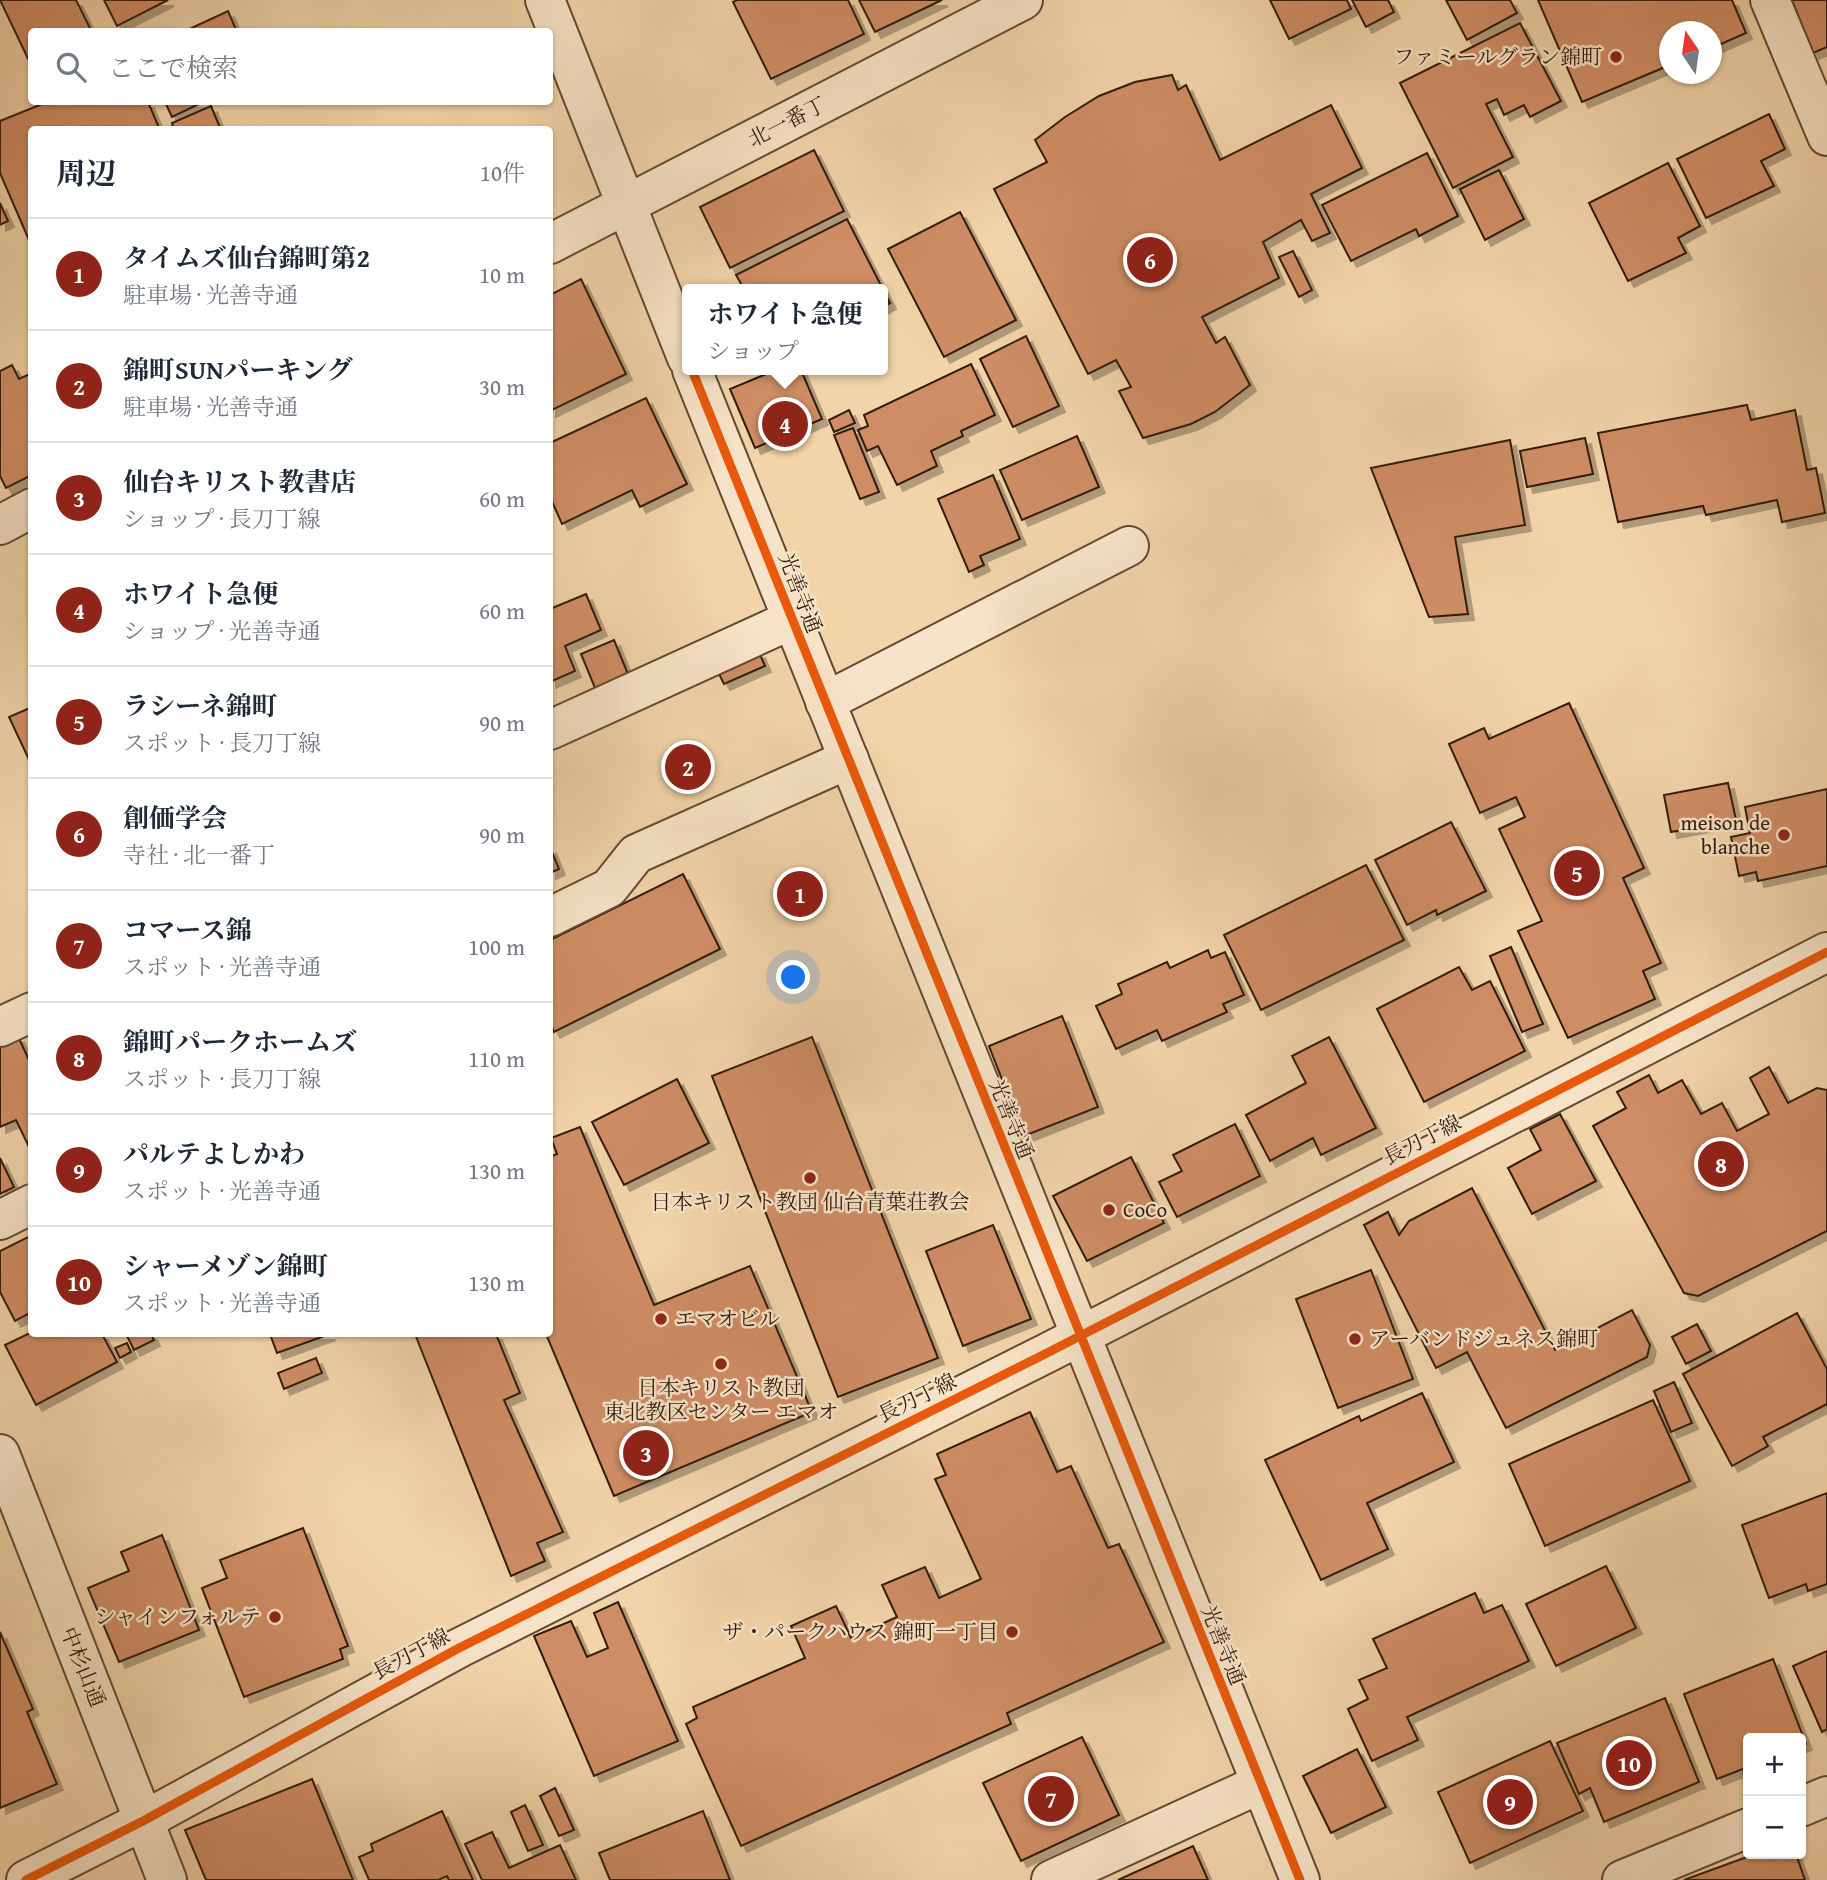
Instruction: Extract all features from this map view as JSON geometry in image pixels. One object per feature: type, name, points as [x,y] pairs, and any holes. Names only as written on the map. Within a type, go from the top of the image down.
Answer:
[{"type":"street","points":[[545,0],[682,346]]},
{"type":"street","name":"北一番丁","points":[[553,242],[1023,0]]},
{"type":"street","points":[[1770,0],[1827,136]]},
{"type":"street","name":"光善寺通","points":[[694,375],[1300,1880]]},
{"type":"street","points":[[0,525],[28,510]]},
{"type":"street","points":[[825,702],[1129,545]]},
{"type":"street","points":[[553,729],[791,620]]},
{"type":"street","points":[[553,916],[609,888],[636,854],[849,759]]},
{"type":"street","name":"長刀丁線","points":[[26,1880],[143,1821],[459,1648],[1081,1335],[1827,952]]},
{"type":"street","points":[[0,1027],[28,1014]]},
{"type":"street","points":[[0,1220],[28,1206]]},
{"type":"street","name":"中杉山通","points":[[0,1454],[167,1880]]},
{"type":"street","points":[[1051,1880],[1260,1784]]},
{"type":"street","points":[[1806,1805],[1827,1796]]},
{"type":"street","points":[[1622,1880],[1743,1830]]},
{"type":"building","points":[[0,0],[76,0],[90,28],[28,28],[28,59]]},
{"type":"building","points":[[104,0],[168,0],[117,26]]},
{"type":"building","points":[[848,0],[864,34],[771,79],[733,2]]},
{"type":"building","points":[[859,0],[942,0],[875,32]]},
{"type":"building","points":[[1270,0],[1347,0],[1351,9],[1289,39]]},
{"type":"building","points":[[1352,0],[1388,0],[1394,12],[1366,27]]},
{"type":"building","points":[[1446,0],[1510,0],[1517,13],[1467,40]]},
{"type":"building","name":"ファミールグラン錦町","points":[[1538,0],[1732,0],[1746,33],[1722,44],[1722,21],[1659,21],[1659,70],[1582,102]]},
{"type":"building","points":[[1792,0],[1827,0],[1827,47],[1813,53]]},
{"type":"building","points":[[228,11],[235,28],[192,28]]},
{"type":"building","points":[[1520,23],[1561,101],[1530,117],[1524,105],[1504,115],[1497,99],[1486,104],[1513,157],[1453,188],[1400,83]]},
{"type":"building","points":[[1172,75],[1178,90],[1186,85],[1220,160],[1331,105],[1362,168],[1311,194],[1330,233],[1312,241],[1301,220],[1263,242],[1279,278],[1202,317],[1216,343],[1225,337],[1250,385],[1215,412],[1191,424],[1143,438],[1119,391],[1131,387],[1116,360],[1088,374],[994,189],[1047,162],[1035,140],[1065,117],[1099,96],[1135,82]]},
{"type":"building","points":[[40,105],[149,105],[158,126],[28,126],[28,238],[0,173],[0,121]]},
{"type":"building","points":[[166,105],[197,105],[172,117]]},
{"type":"building","points":[[211,106],[219,126],[173,126],[172,123]]},
{"type":"building","points":[[1769,114],[1785,149],[1761,161],[1774,186],[1706,218],[1677,159]]},
{"type":"building","points":[[814,150],[844,211],[730,268],[700,207]]},
{"type":"building","points":[[1427,153],[1458,216],[1419,236],[1416,229],[1351,261],[1322,205]]},
{"type":"building","points":[[1668,163],[1700,226],[1678,238],[1686,253],[1628,281],[1589,203]]},
{"type":"building","points":[[1499,170],[1524,219],[1485,240],[1460,189]]},
{"type":"building","points":[[0,203],[8,221],[0,225]]},
{"type":"building","points":[[960,212],[1016,320],[944,357],[888,249]]},
{"type":"building","points":[[847,219],[880,284],[741,284],[736,275]]},
{"type":"building","points":[[1293,251],[1312,290],[1299,297],[1279,257]]},
{"type":"building","points":[[581,279],[626,374],[553,410],[553,293]]},
{"type":"building","points":[[1026,336],[1059,406],[1013,427],[980,359]]},
{"type":"building","points":[[971,364],[995,415],[961,431],[963,436],[931,451],[937,466],[897,485],[878,446],[867,451],[858,430],[868,426],[864,415]]},
{"type":"building","points":[[12,365],[19,379],[28,375],[28,477],[6,488],[0,476],[0,371]]},
{"type":"building","points":[[764,375],[803,375],[822,419],[755,448],[730,389]]},
{"type":"building","points":[[646,398],[687,484],[640,507],[632,490],[562,524],[553,504],[553,442]]},
{"type":"building","points":[[1747,405],[1751,420],[1795,410],[1807,470],[1816,468],[1825,513],[1782,522],[1777,500],[1706,515],[1703,506],[1618,522],[1598,433]]},
{"type":"building","points":[[849,410],[855,423],[834,432],[829,420]]},
{"type":"building","points":[[853,428],[879,492],[860,499],[834,435]]},
{"type":"building","points":[[1077,436],[1099,487],[1022,520],[1000,470]]},
{"type":"building","points":[[1585,438],[1593,474],[1527,487],[1520,451]]},
{"type":"building","points":[[1510,440],[1525,525],[1455,537],[1468,614],[1429,617],[1371,468]]},
{"type":"building","points":[[993,475],[1020,539],[980,556],[984,565],[969,572],[938,499]]},
{"type":"building","points":[[586,594],[601,630],[565,646],[575,671],[553,681],[553,608]]},
{"type":"building","points":[[614,640],[628,674],[595,688],[581,654]]},
{"type":"building","points":[[759,652],[765,666],[724,684],[718,672]]},
{"type":"building","points":[[1569,703],[1644,868],[1623,878],[1661,963],[1643,971],[1655,999],[1568,1038],[1518,931],[1542,921],[1499,829],[1525,817],[1516,797],[1480,813],[1449,744],[1484,728],[1489,739]]},
{"type":"building","points":[[28,709],[28,757],[9,717]]},
{"type":"building","points":[[1728,783],[1736,820],[1671,832],[1664,795]]},
{"type":"building","name":"meison de blanche","points":[[1827,789],[1827,866],[1758,881],[1756,872],[1739,876],[1731,837],[1750,833],[1745,807]]},
{"type":"building","points":[[1451,822],[1486,891],[1437,915],[1436,910],[1407,925],[1375,860]]},
{"type":"building","points":[[553,854],[559,869],[553,872]]},
{"type":"building","points":[[1366,865],[1404,940],[1261,1010],[1224,935]]},
{"type":"building","points":[[683,874],[720,949],[554,1032],[553,939]]},
{"type":"building","points":[[1511,947],[1543,1024],[1522,1032],[1490,956]]},
{"type":"building","points":[[1208,950],[1211,958],[1225,952],[1244,995],[1223,1004],[1227,1012],[1162,1041],[1157,1030],[1116,1049],[1096,1006],[1122,994],[1118,984],[1167,962],[1170,968]]},
{"type":"building","points":[[1459,967],[1472,990],[1490,981],[1525,1051],[1424,1102],[1377,1009]]},
{"type":"building","points":[[1062,1016],[1098,1107],[1024,1136],[989,1046]]},
{"type":"building","points":[[18,1036],[28,1058],[28,1145],[16,1120],[0,1127],[0,1044]]},
{"type":"building","points":[[812,1037],[938,1358],[838,1397],[712,1076]]},
{"type":"building","points":[[1329,1037],[1376,1128],[1321,1155],[1313,1138],[1270,1161],[1246,1115],[1306,1083],[1292,1056]]},
{"type":"building","points":[[1769,1067],[1788,1103],[1817,1088],[1827,1090],[1827,1231],[1698,1296],[1684,1293],[1593,1126],[1626,1108],[1617,1092],[1649,1075],[1658,1093],[1682,1080],[1701,1114],[1722,1103],[1737,1131],[1769,1114],[1750,1078]]},
{"type":"building","points":[[677,1079],[709,1143],[624,1185],[592,1122]]},
{"type":"building","points":[[1560,1114],[1596,1181],[1532,1214],[1508,1168],[1541,1150],[1530,1129]]},
{"type":"building","points":[[1235,1124],[1260,1176],[1177,1217],[1159,1182],[1182,1171],[1173,1155]]},
{"type":"building","name":"エマオビル","points":[[580,1127],[654,1305],[750,1266],[812,1412],[614,1496],[547,1337],[553,1337],[553,1156],[557,1154],[553,1137]]},
{"type":"building","name":"CoCo","points":[[1131,1157],[1164,1223],[1087,1261],[1053,1196]]},
{"type":"building","points":[[0,1158],[14,1187],[0,1194]]},
{"type":"building","points":[[1472,1188],[1555,1350],[1632,1310],[1650,1345],[1647,1357],[1506,1428],[1467,1352],[1436,1368],[1364,1225],[1388,1212],[1399,1235],[1409,1221]]},
{"type":"building","points":[[993,1225],[1031,1319],[963,1346],[926,1251]]},
{"type":"building","points":[[28,1237],[28,1314],[15,1321],[0,1292],[0,1251]]},
{"type":"building","name":"アーバンドジュネス錦町","points":[[1371,1270],[1413,1379],[1338,1408],[1296,1299]]},
{"type":"building","points":[[1797,1313],[1827,1369],[1827,1404],[1763,1437],[1768,1446],[1732,1466],[1683,1374]]},
{"type":"building","points":[[1697,1324],[1711,1351],[1686,1364],[1672,1337]]},
{"type":"building","points":[[28,1334],[28,1337],[104,1337],[117,1362],[36,1405],[5,1345]]},
{"type":"building","points":[[128,1337],[152,1337],[154,1340],[134,1350]]},
{"type":"building","points":[[271,1337],[322,1337],[277,1353]]},
{"type":"building","points":[[416,1337],[497,1337],[520,1393],[504,1400],[563,1532],[537,1543],[545,1561],[511,1576]]},
{"type":"building","points":[[127,1343],[131,1352],[120,1358],[115,1348]]},
{"type":"building","points":[[316,1358],[322,1373],[284,1389],[278,1373]]},
{"type":"building","points":[[1674,1382],[1692,1423],[1671,1432],[1654,1391]]},
{"type":"building","points":[[1422,1393],[1454,1462],[1367,1503],[1388,1549],[1321,1580],[1265,1460],[1359,1416],[1361,1421]]},
{"type":"building","points":[[1653,1400],[1690,1481],[1545,1546],[1509,1464]]},
{"type":"building","name":"ザ・パークハウス 錦町一丁目","points":[[1030,1412],[1057,1472],[1071,1466],[1108,1548],[1119,1544],[1164,1642],[1007,1713],[1011,1724],[741,1846],[686,1724],[697,1718],[693,1707],[805,1658],[791,1626],[836,1606],[851,1638],[897,1617],[882,1585],[925,1567],[939,1598],[981,1579],[935,1479],[946,1475],[937,1454]]},
{"type":"building","points":[[1827,1493],[1827,1584],[1808,1591],[1806,1584],[1769,1598],[1742,1525]]},
{"type":"building","name":"シャインフォルテ","points":[[303,1528],[348,1646],[340,1649],[343,1659],[244,1697],[202,1588],[227,1578],[220,1560]]},
{"type":"building","points":[[162,1535],[199,1630],[119,1662],[88,1588],[129,1571],[121,1552]]},
{"type":"building","points":[[1606,1566],[1636,1628],[1556,1666],[1526,1604]]},
{"type":"building","points":[[1475,1593],[1484,1613],[1502,1605],[1529,1661],[1407,1717],[1418,1740],[1372,1761],[1348,1709],[1368,1699],[1359,1680],[1387,1668],[1373,1639]]},
{"type":"building","points":[[618,1602],[678,1741],[594,1776],[534,1636],[571,1621],[587,1657],[608,1648],[594,1613]]},
{"type":"building","points":[[0,1632],[33,1709],[27,1712],[57,1784],[0,1808]]},
{"type":"building","points":[[1827,1651],[1827,1729],[1822,1732],[1793,1666]]},
{"type":"building","points":[[1773,1659],[1802,1733],[1743,1733],[1743,1769],[1717,1779],[1684,1694]]},
{"type":"building","points":[[1665,1698],[1699,1782],[1604,1822],[1590,1788],[1579,1794],[1557,1743]]},
{"type":"building","points":[[1082,1737],[1119,1815],[1021,1861],[983,1783]]},
{"type":"building","points":[[1550,1741],[1583,1811],[1470,1863],[1438,1792]]},
{"type":"building","points":[[1357,1749],[1386,1807],[1331,1833],[1303,1776]]},
{"type":"building","points":[[312,1779],[353,1880],[206,1880],[185,1830]]},
{"type":"building","points":[[555,1788],[574,1830],[559,1836],[540,1796]]},
{"type":"building","points":[[525,1805],[543,1845],[528,1851],[511,1812]]},
{"type":"building","points":[[442,1811],[473,1880],[449,1880],[447,1876],[438,1880],[369,1880],[359,1857],[373,1851],[371,1844]]},
{"type":"building","points":[[703,1811],[730,1880],[610,1880],[599,1853]]},
{"type":"building","points":[[492,1832],[509,1868],[560,1845],[576,1880],[482,1880],[465,1844]]},
{"type":"building","points":[[1193,1846],[1208,1880],[1118,1880]]},
{"type":"building","points":[[1743,1858],[1798,1859],[1805,1880],[1684,1880]]},
{"type":"cycle path","points":[[694,375],[1300,1880]]},
{"type":"cycle path","points":[[26,1880],[143,1821],[459,1648],[1047,1353],[1827,952]]},
{"type":"place","name":"ファミールグラン錦町","points":[[1616,57]]},
{"type":"place","name":"創価学会","points":[[1150,260]]},
{"type":"place","name":"ホワイト急便","points":[[785,424]]},
{"type":"place","name":"錦町SUNパーキング","points":[[688,767]]},
{"type":"place","name":"meison de blanche","points":[[1784,835]]},
{"type":"place","name":"ラシーネ錦町","points":[[1577,873]]},
{"type":"place","name":"タイムズ仙台錦町第2","points":[[800,894]]},
{"type":"place","name":"錦町パークホームズ","points":[[1721,1164]]},
{"type":"place","name":"日本キリスト教団 仙台青葉荘教会","points":[[810,1178]]},
{"type":"place","name":"CoCo","points":[[1109,1210]]},
{"type":"place","name":"エマオビル","points":[[661,1319]]},
{"type":"place","name":"アーバンドジュネス錦町","points":[[1355,1339]]},
{"type":"place","name":"日本キリスト教団 東北教区センター エマオ","points":[[721,1364]]},
{"type":"place","name":"仙台キリスト教書店","points":[[646,1453]]},
{"type":"place","name":"シャインフォルテ","points":[[275,1617]]},
{"type":"place","name":"ザ・パークハウス 錦町一丁目","points":[[1012,1632]]},
{"type":"place","name":"シャーメゾン錦町","points":[[1629,1763]]},
{"type":"place","name":"コマース錦","points":[[1051,1799]]},
{"type":"place","name":"パルテよしかわ","points":[[1510,1802]]}]
